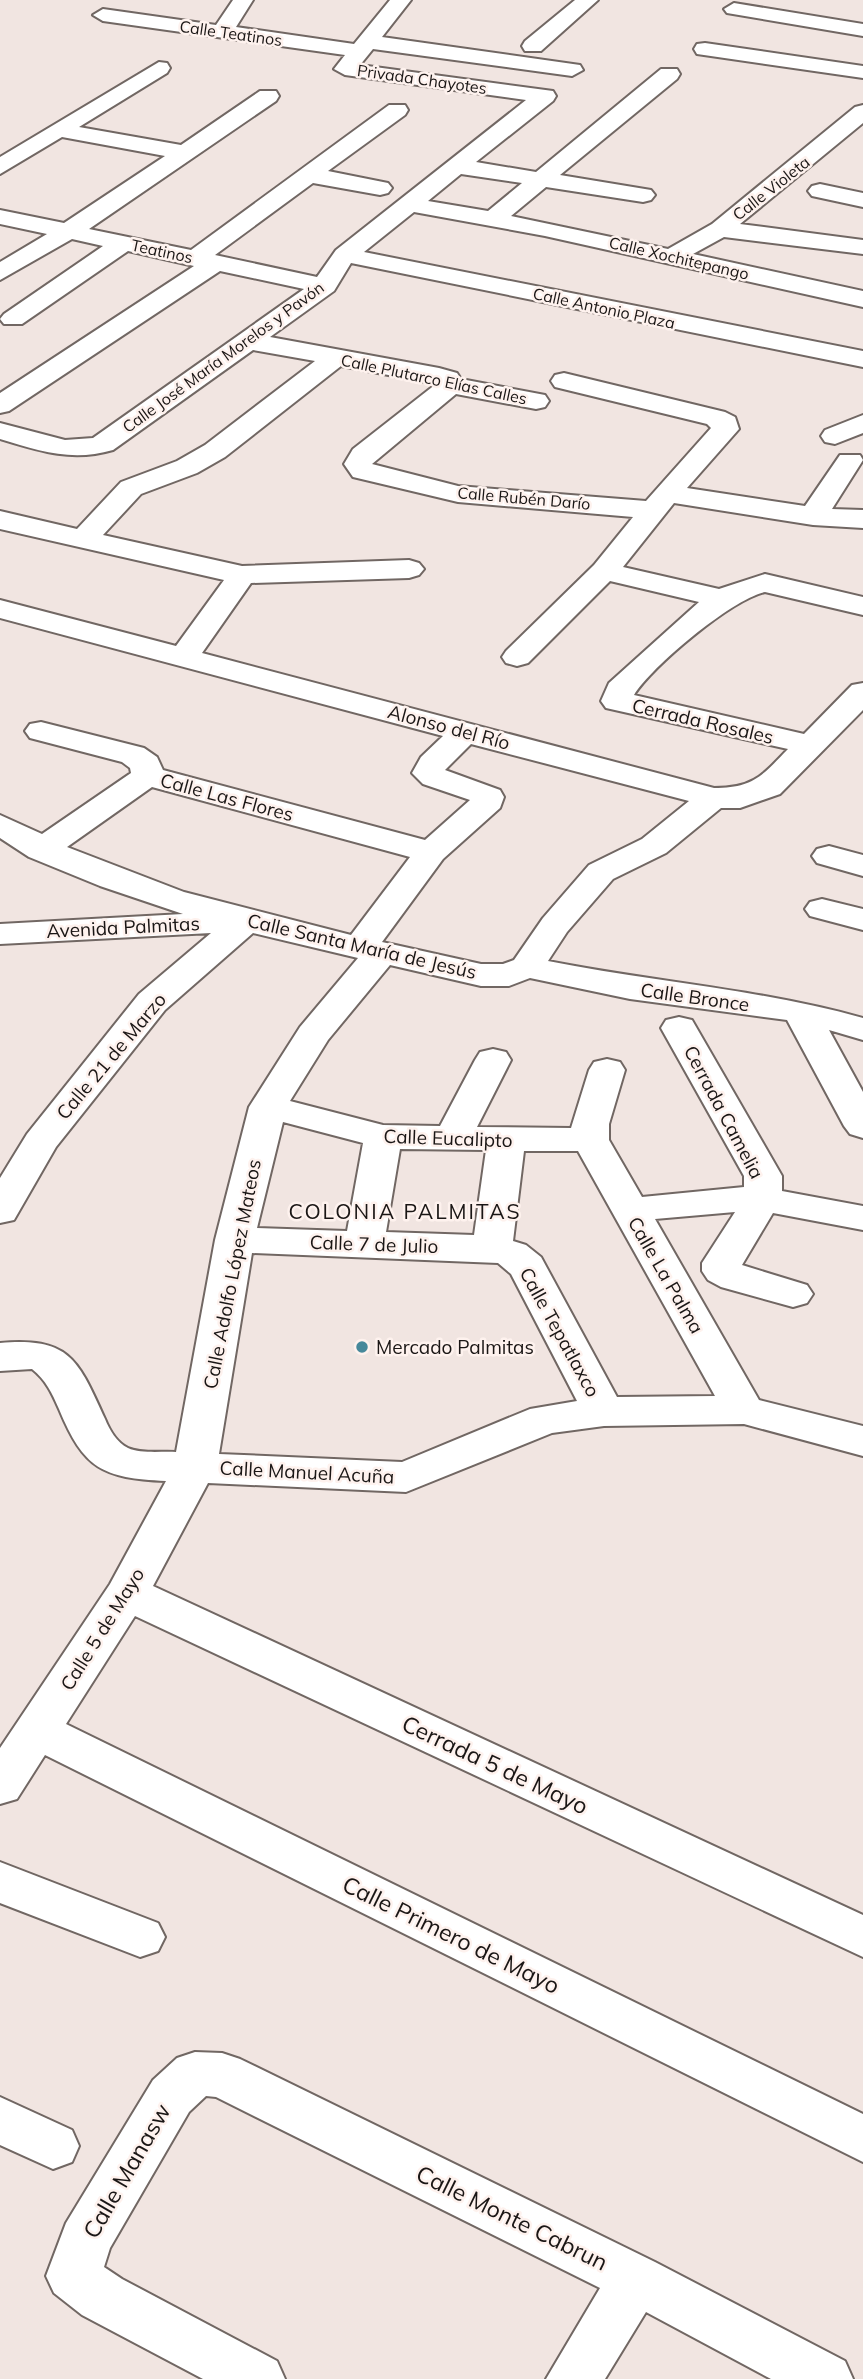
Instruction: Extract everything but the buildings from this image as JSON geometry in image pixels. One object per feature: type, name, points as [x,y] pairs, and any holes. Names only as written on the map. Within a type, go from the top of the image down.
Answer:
[{"type":"street","name":"Calle Teatinos","points":[[120,0],[103,15],[223,40],[365,47],[572,70]]},
{"type":"street","points":[[243,0],[223,40],[345,69]]},
{"type":"street","name":"Privada Chayotes","points":[[345,69],[401,0]]},
{"type":"street","points":[[533,46],[588,0]]},
{"type":"street","points":[[762,58],[830,0]]},
{"type":"street","points":[[734,9],[863,30]]},
{"type":"street","points":[[705,49],[863,72]]},
{"type":"street","points":[[0,167],[159,68]]},
{"type":"street","name":"Privada Chayotes","points":[[345,69],[545,96]]},
{"type":"street","points":[[494,219],[669,74]]},
{"type":"street","points":[[0,273],[69,231],[268,96]]},
{"type":"street","name":"Calle José María Morelos y Pavón","points":[[0,432],[89,450],[103,444],[325,286],[335,266],[345,255],[545,96]]},
{"type":"street","points":[[0,405],[206,261],[310,175],[397,110]]},
{"type":"street","name":"Calle Violeta","points":[[673,256],[720,229],[863,113]]},
{"type":"street","points":[[58,130],[187,153]]},
{"type":"street","points":[[454,166],[643,195]]},
{"type":"street","points":[[310,175],[380,188]]},
{"type":"street","points":[[820,191],[863,200]]},
{"type":"street","name":"Calle Xochitepango","points":[[408,204],[673,256],[863,299]]},
{"type":"street","name":"Teatinos","points":[[0,217],[325,286]]},
{"type":"street","points":[[720,229],[863,247]]},
{"type":"street","points":[[13,319],[124,243]]},
{"type":"street","name":"Calle Antonio Plaza","points":[[345,255],[862,359]]},
{"type":"street","points":[[810,312],[863,272]]},
{"type":"street","name":"Calle Plutarco Elías Calles","points":[[248,341],[439,376],[448,379],[451,385],[537,401]]},
{"type":"street","points":[[84,539],[131,488],[187,467],[215,451],[335,357]]},
{"type":"street","points":[[861,387],[862,359]]},
{"type":"street","points":[[517,657],[604,571],[661,502],[721,438],[725,423],[699,413],[564,381]]},
{"type":"street","name":"Calle Rubén Darío","points":[[451,385],[445,393],[363,455],[358,464],[363,471],[458,494],[661,502],[863,519]]},
{"type":"street","points":[[835,436],[863,423]]},
{"type":"street","points":[[813,516],[850,461]]},
{"type":"street","points":[[0,520],[242,576],[409,569]]},
{"type":"street","points":[[604,571],[723,599],[751,584],[765,583],[863,606]]},
{"type":"street","points":[[185,655],[242,576]]},
{"type":"street","name":"Cerrada Rosales","points":[[723,599],[620,690],[617,701],[812,746]]},
{"type":"street","name":"Alonso del Río","points":[[0,609],[185,655],[713,798],[740,798],[769,787],[863,691]]},
{"type":"street","points":[[41,731],[133,755],[146,764],[147,776]]},
{"type":"street","name":"Calle Adolfo López Mateos","points":[[195,1467],[235,1240],[268,1107],[431,852],[484,808],[488,797],[476,789],[434,778],[428,773],[432,764],[466,732]]},
{"type":"street","name":"Calle Las Flores","points":[[41,850],[147,776],[431,852]]},
{"type":"street","points":[[526,967],[555,925],[601,872],[654,846],[713,798]]},
{"type":"street","name":"Calle Santa María de Jesús","points":[[0,825],[41,850],[127,883],[246,920],[481,975],[509,975],[526,967]]},
{"type":"street","points":[[828,856],[863,866]]},
{"type":"street","points":[[822,909],[863,920]]},
{"type":"street","name":"Avenida Palmitas","points":[[0,934],[246,920]]},
{"type":"street","name":"Calle 21 de Marzo","points":[[0,1211],[40,1142],[152,1002],[246,920]]},
{"type":"street","name":"Calle Bronce","points":[[526,967],[630,988],[800,1011],[863,1029]]},
{"type":"street","points":[[800,1011],[863,1126]]},
{"type":"street","name":"Cerrada Camelia","points":[[679,1028],[763,1177],[763,1198]]},
{"type":"street","points":[[453,1137],[493,1060]]},
{"type":"street","points":[[590,1140],[590,1124],[607,1070]]},
{"type":"street","name":"Calle Eucalipto","points":[[268,1107],[383,1138],[590,1140]]},
{"type":"street","points":[[365,1243],[383,1138]]},
{"type":"street","points":[[502,1251],[506,1140]]},
{"type":"street","name":"Calle La Palma","points":[[590,1140],[744,1410]]},
{"type":"street","points":[[630,1214],[654,1206],[763,1198],[811,1210],[863,1218]]},
{"type":"street","points":[[763,1198],[722,1263],[722,1271],[735,1278],[793,1294]]},
{"type":"street","name":"Calle 7 de Julio","points":[[235,1240],[365,1243],[502,1251]]},
{"type":"street","name":"Calle Tepatlaxco","points":[[502,1251],[527,1266],[604,1412]]},
{"type":"street","name":"Calle Manuel Acuña","points":[[0,1357],[26,1354],[46,1359],[59,1371],[96,1442],[114,1459],[144,1465],[406,1477],[545,1419],[604,1412],[744,1410],[863,1441]]},
{"type":"street","name":"Calle 5 de Mayo","points":[[0,1786],[127,1593],[195,1467]]},
{"type":"street","name":"Cerrada 5 de Mayo","points":[[127,1593],[863,1937]]},
{"type":"street","name":"Calle Primero de Mayo","points":[[38,1731],[863,2140]]},
{"type":"street","points":[[0,1882],[140,1937]]},
{"type":"street","name":"Calle Monte Cabrun","points":[[195,2074],[222,2075],[636,2279],[825,2379]]},
{"type":"street","name":"Calle Manasw","points":[[195,2074],[171,2096],[85,2240],[73,2276],[102,2297],[245,2376]]},
{"type":"street","points":[[0,2120],[53,2146]]},
{"type":"street","points":[[574,2379],[636,2279]]},
{"type":"place","name":"Mercado Palmitas","points":[[362,1347]]},
{"type":"district","name":"COLONIA PALMITAS","points":[[405,1212]]}]
